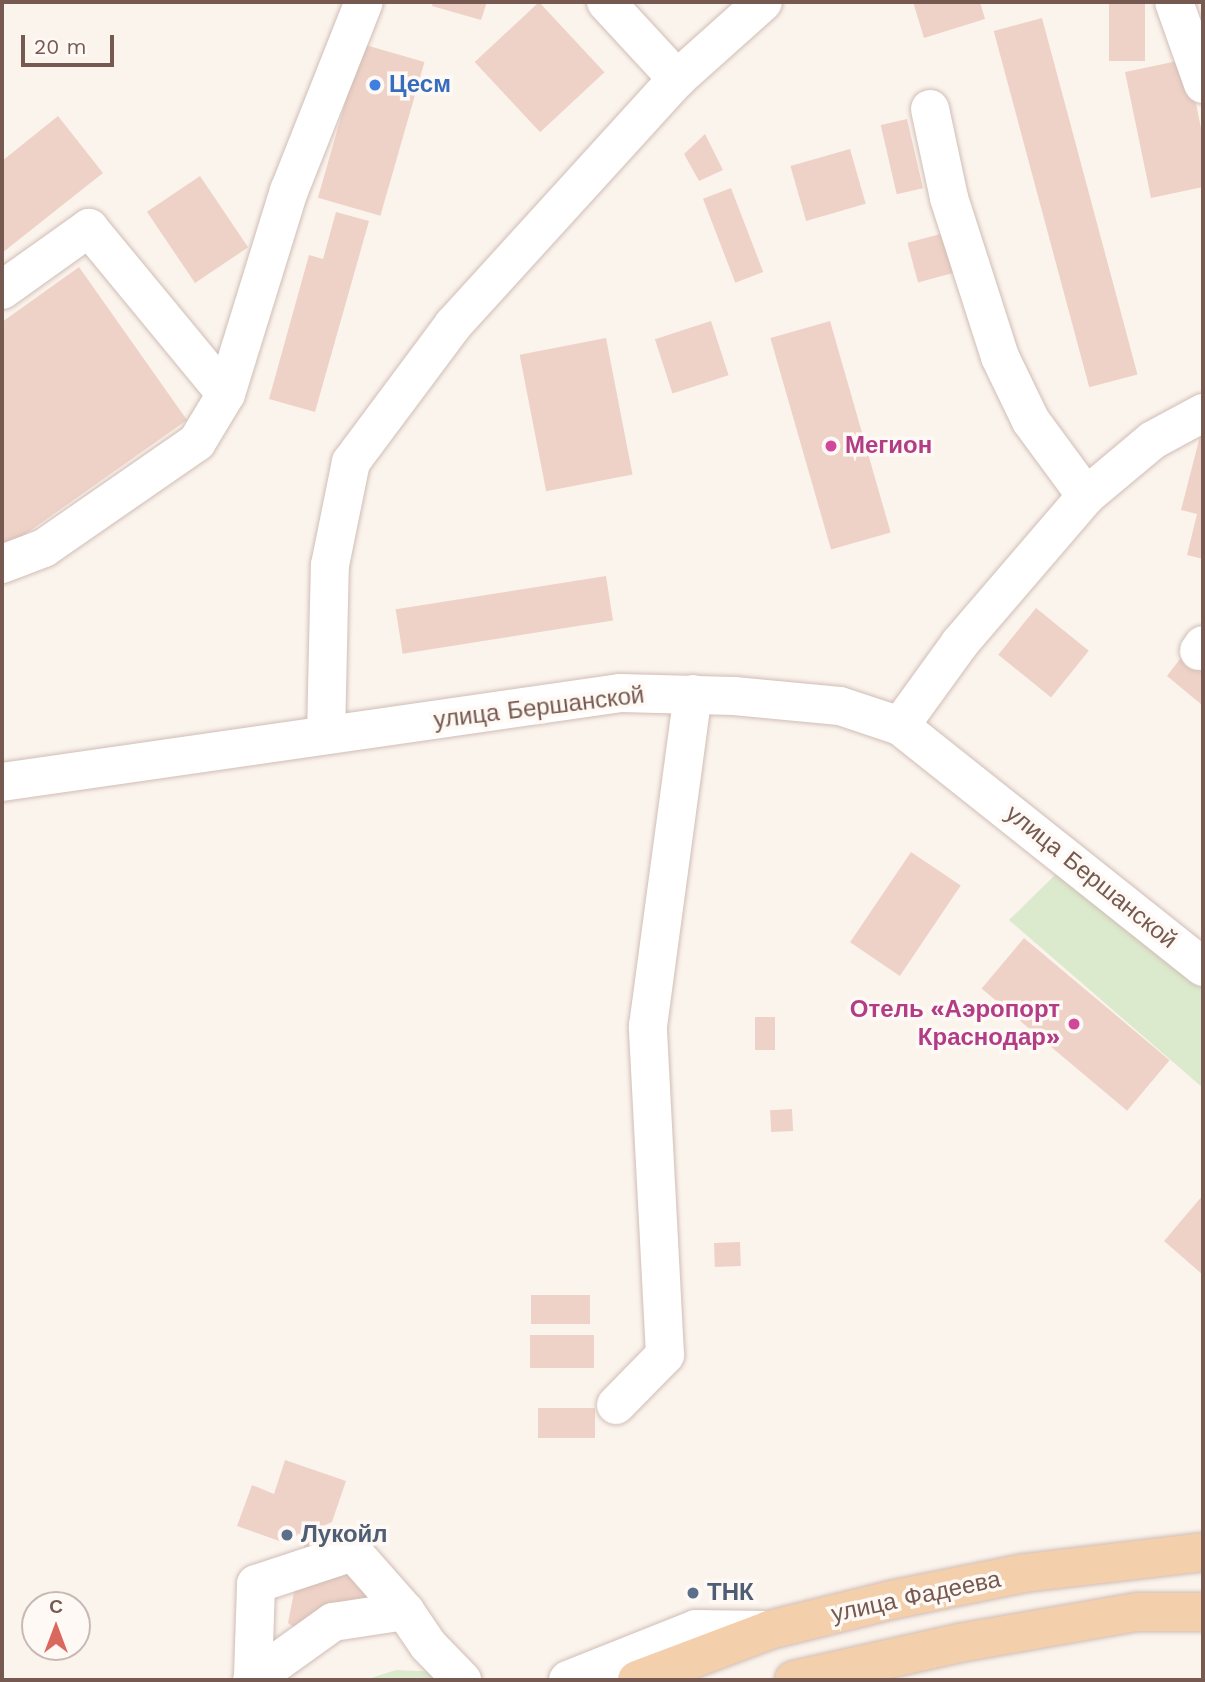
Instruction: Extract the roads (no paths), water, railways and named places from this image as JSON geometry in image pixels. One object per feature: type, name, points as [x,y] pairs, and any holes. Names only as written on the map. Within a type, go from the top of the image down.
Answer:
[{"type":"main road","name":"улица Фадеева","points":[[638,1680],[769,1630],[1024,1573],[1203,1552]]},
{"type":"main road","points":[[794,1680],[932,1648],[1123,1614],[1203,1612]]},
{"type":"street","points":[[2,564],[44,548],[197,442],[226,394],[289,191],[364,2]]},
{"type":"street","points":[[606,2],[677,79]]},
{"type":"street","points":[[326,735],[330,565],[351,462],[453,325],[677,79],[763,2]]},
{"type":"street","points":[[1174,2],[1203,84]]},
{"type":"street","points":[[930,109],[949,198],[1000,357],[1031,421],[1086,496]]},
{"type":"street","points":[[2,290],[89,228],[226,394]]},
{"type":"street","points":[[900,726],[960,643],[1086,496],[1153,440],[1203,413]]},
{"type":"street","name":"улица Бершанской","points":[[3,773],[326,735],[620,693],[693,694],[840,706],[900,726],[1203,967]]},
{"type":"street","points":[[616,1405],[665,1355],[648,1026],[693,694]]},
{"type":"street","points":[[253,1678],[256,1584],[352,1552],[405,1611],[428,1645],[462,1680]]},
{"type":"street","points":[[253,1678],[332,1622],[405,1611]]},
{"type":"street","points":[[568,1680],[696,1629],[769,1630]]},
{"type":"place","name":"Цесм","points":[[375,85]]},
{"type":"place","name":"Мегион","points":[[831,446]]},
{"type":"place","name":"Отель «Аэропорт Краснодар»","points":[[1074,1024]]},
{"type":"place","name":"Лукойл","points":[[287,1535]]},
{"type":"place","name":"ТНК","points":[[693,1593]]}]
